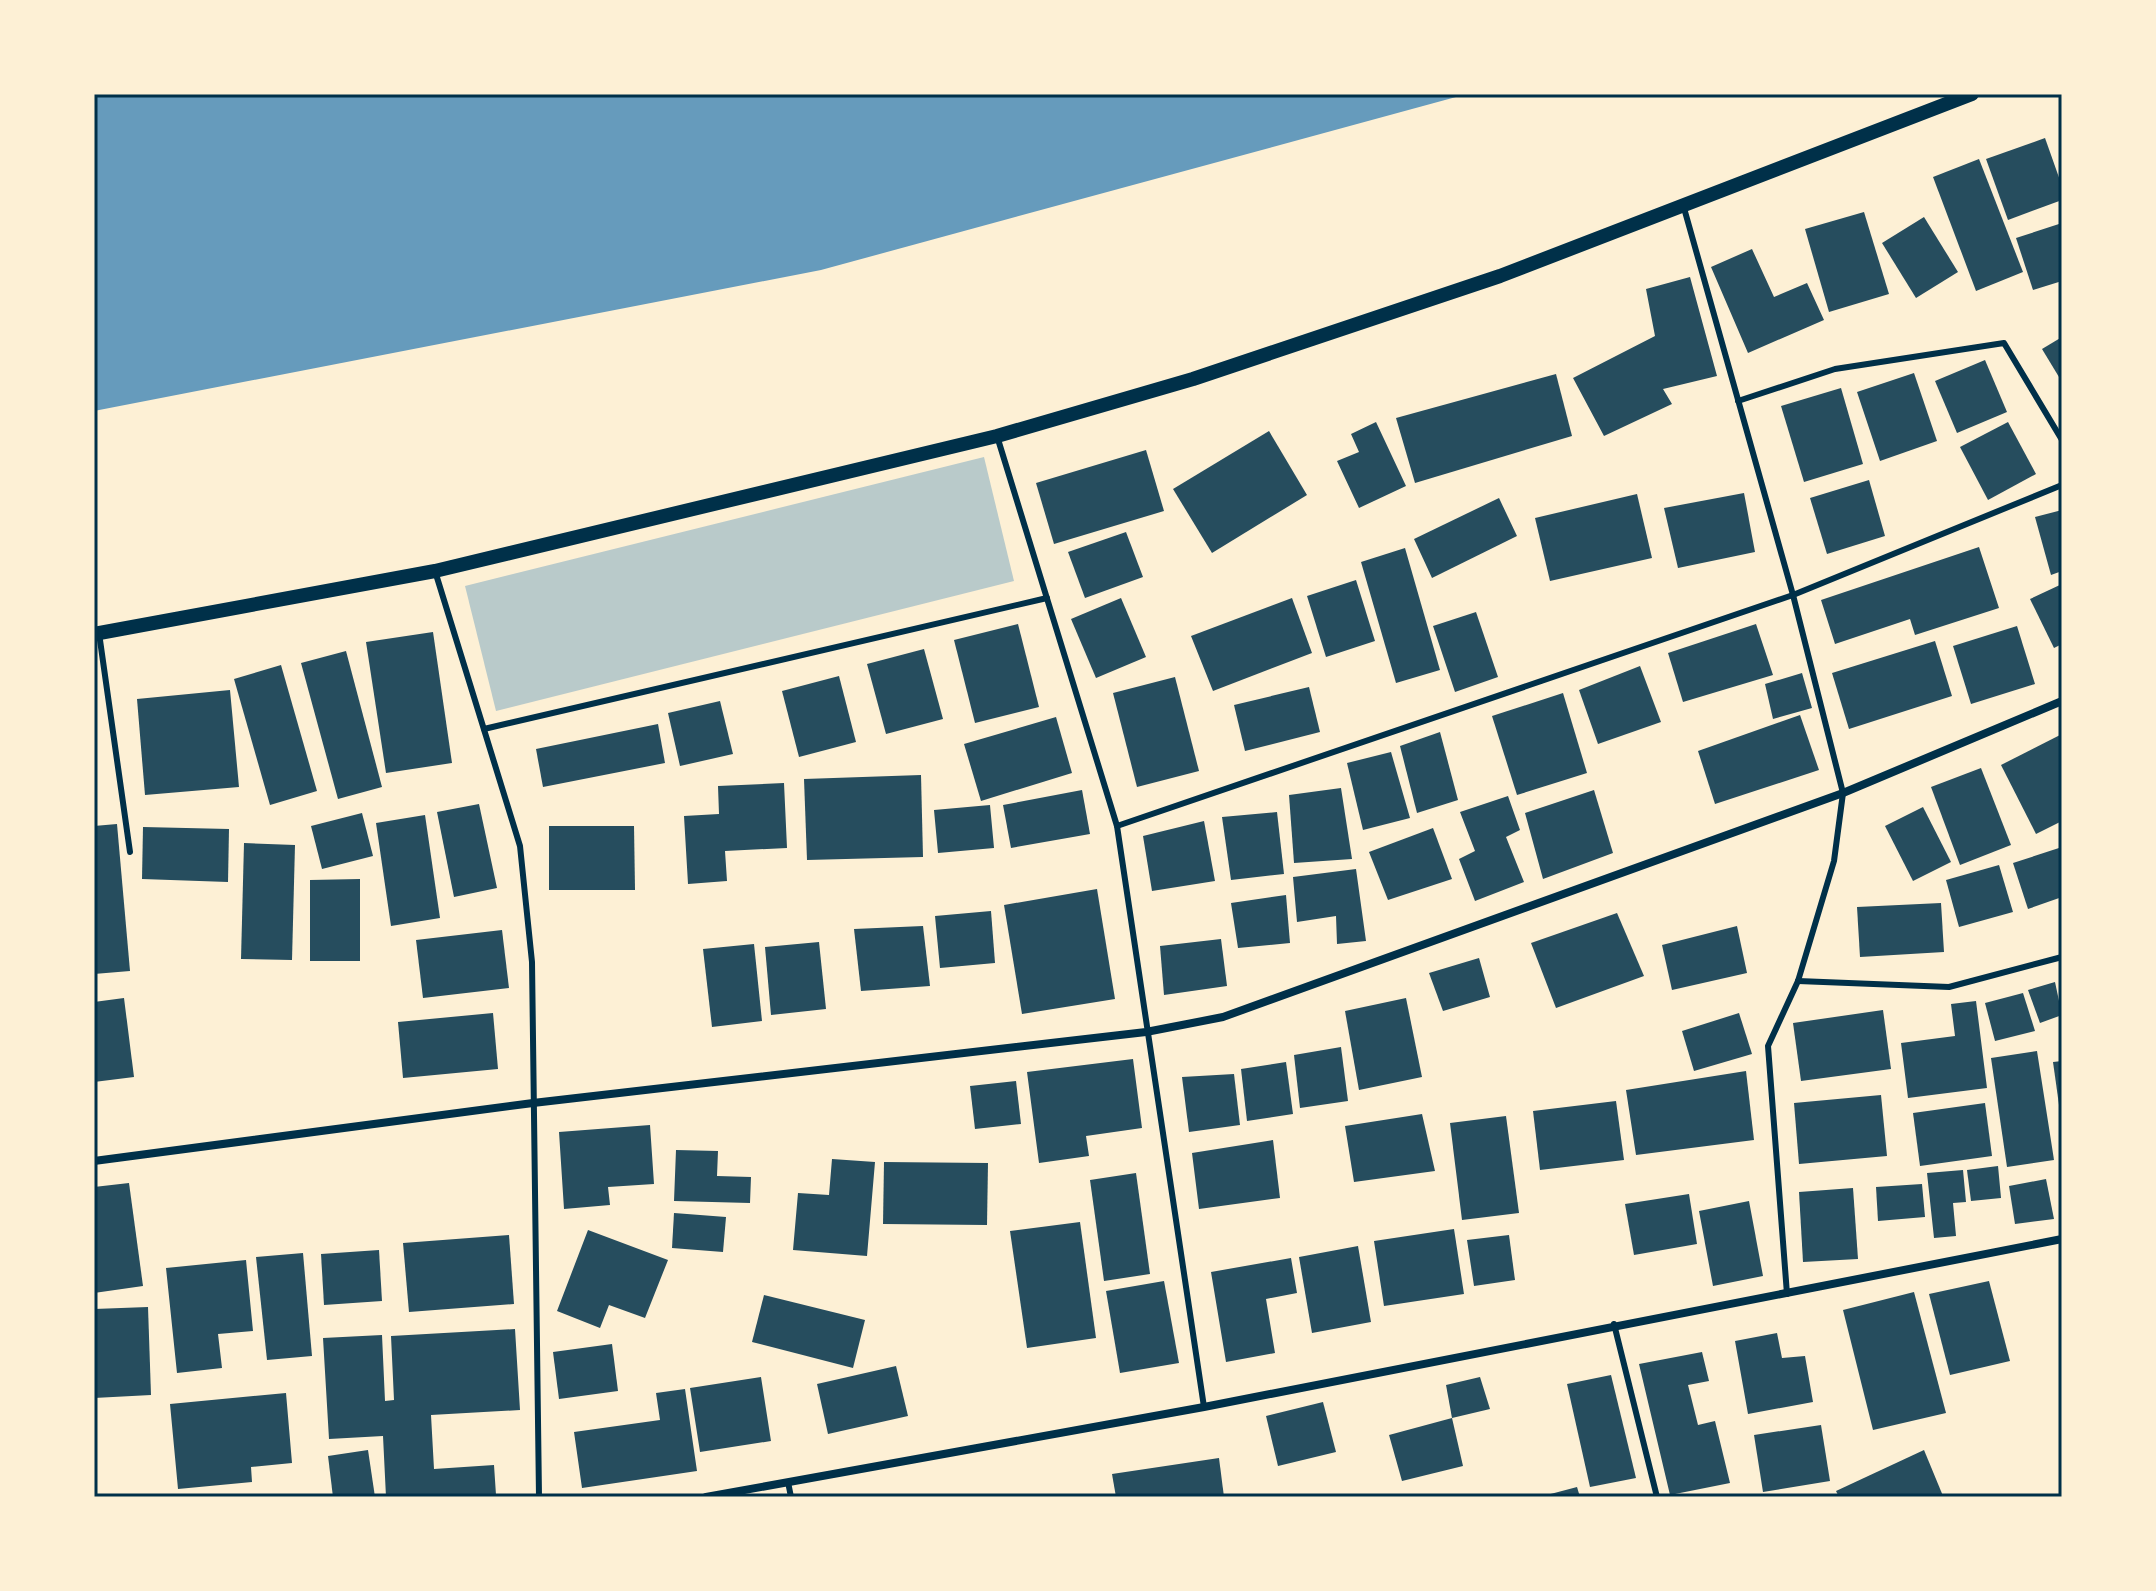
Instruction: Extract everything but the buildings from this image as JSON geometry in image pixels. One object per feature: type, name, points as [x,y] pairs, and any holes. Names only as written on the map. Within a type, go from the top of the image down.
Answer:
[{"type":"street","points":[[96,633],[435,571],[997,436],[1193,379],[1500,276],[1972,94]]},
{"type":"street","points":[[94,1161],[533,1103],[1146,1032],[1223,1017],[1843,793],[2062,701]]},
{"type":"street","points":[[706,1497],[1204,1407],[1614,1324],[1787,1294],[2062,1239]]},
{"type":"lane","points":[[1684,206],[1793,595],[1843,793],[1834,861],[1798,981],[1768,1046],[1787,1294]]},
{"type":"lane","points":[[1738,401],[1835,369],[2004,343],[2062,440]]},
{"type":"lane","points":[[997,436],[1117,826],[1204,1407]]},
{"type":"lane","points":[[1117,826],[1793,595],[2062,485]]},
{"type":"lane","points":[[435,571],[520,846],[532,962],[539,1497]]},
{"type":"lane","points":[[484,729],[1047,598]]},
{"type":"lane","points":[[96,633],[130,852]]},
{"type":"lane","points":[[1798,981],[1949,987],[2062,957]]},
{"type":"lane","points":[[1614,1324],[1657,1497]]},
{"type":"lane","points":[[788,1482],[791,1497]]},
{"type":"shaded area","points":[[984,457],[1014,581],[496,711],[465,586]]},
{"type":"water","points":[[94,94],[1467,94],[821,270],[94,411]]}]
